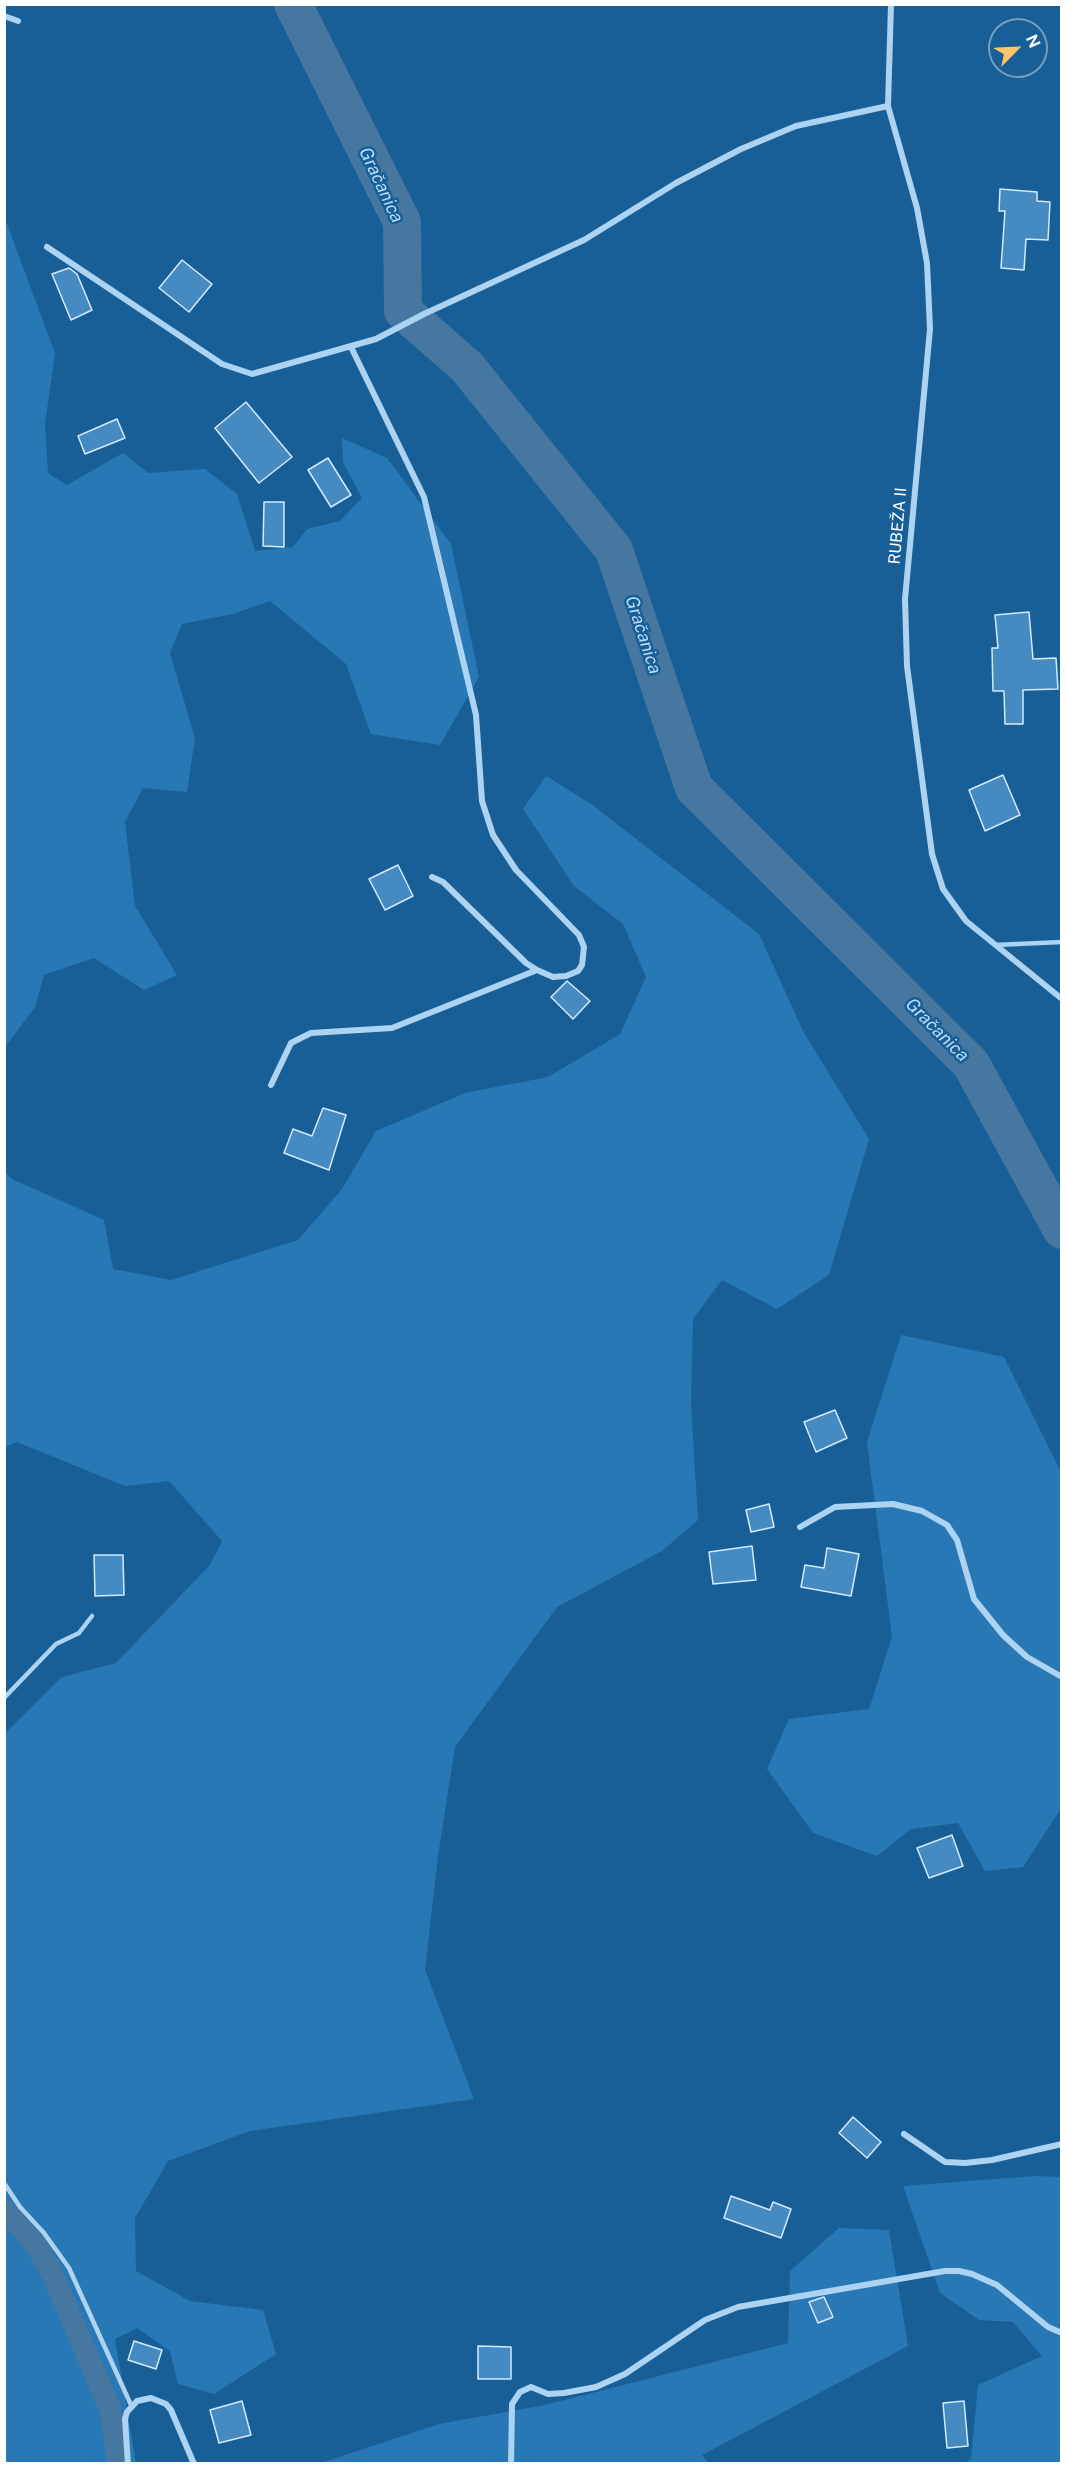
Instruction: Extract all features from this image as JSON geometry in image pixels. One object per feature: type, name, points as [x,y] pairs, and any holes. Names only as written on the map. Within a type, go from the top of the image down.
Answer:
[{"type":"street","name":"RUBEŽA II","points":[[891,4],[888,106],[916,208],[927,263],[930,329],[904,599],[907,666],[932,854],[943,889],[966,921],[1062,999]]},
{"type":"street","points":[[4,16],[18,21]]},
{"type":"street","points":[[47,247],[222,364],[252,374],[376,339],[424,314],[584,240],[676,183],[741,149],[796,126],[888,106]]},
{"type":"street","points":[[351,347],[424,497],[476,715],[482,801],[493,835],[516,870],[579,935],[584,947],[582,964],[578,971],[566,976],[553,977],[526,963],[443,882],[432,877]]},
{"type":"street","points":[[271,1085],[291,1043],[311,1033],[392,1028],[537,970]]},
{"type":"street","points":[[800,1527],[836,1507],[893,1504],[922,1511],[947,1525],[957,1540],[974,1599],[1003,1635],[1027,1657],[1062,1677]]},
{"type":"street","points":[[904,2134],[945,2162],[992,2160],[1062,2144]]},
{"type":"street","points":[[511,2463],[512,2404],[520,2392],[531,2387],[548,2394],[564,2393],[603,2384],[625,2374],[705,2320],[738,2307],[945,2271],[959,2271],[997,2285],[1048,2327],[1062,2333]]},
{"type":"street","points":[[129,2463],[124,2419],[131,2405],[150,2398],[166,2403],[171,2410],[194,2463]]},
{"type":"lane","points":[[995,945],[1062,942]]},
{"type":"lane","points":[[4,1698],[56,1644],[79,1633],[92,1616]]},
{"type":"lane","points":[[4,2183],[20,2207],[56,2248],[69,2268],[131,2405]]},
{"type":"shaded area","points":[[7,224],[55,353],[45,424],[48,473],[67,485],[123,453],[148,473],[205,469],[237,494],[255,551],[293,547],[307,529],[340,521],[362,498],[343,462],[342,438],[387,458],[451,544],[479,677],[440,745],[371,734],[346,664],[270,601],[233,614],[182,624],[170,653],[195,738],[187,792],[143,788],[125,822],[135,906],[177,975],[144,990],[94,958],[44,975],[35,1007],[5,1047],[4,225]]},
{"type":"shaded area","points":[[546,776],[591,804],[759,934],[803,1031],[869,1139],[829,1275],[777,1309],[722,1280],[693,1319],[691,1404],[698,1520],[662,1551],[557,1607],[455,1747],[438,1856],[425,1970],[474,2099],[250,2131],[168,2161],[135,2218],[136,2271],[190,2301],[263,2310],[276,2354],[214,2394],[178,2384],[170,2351],[137,2328],[115,2339],[136,2463],[5,2463],[6,1732],[62,1677],[116,1663],[210,1565],[222,1541],[169,1481],[125,1486],[17,1442],[5,1447],[4,1171],[12,1179],[104,1220],[113,1269],[171,1280],[298,1240],[342,1189],[376,1131],[465,1093],[548,1077],[620,1034],[646,977],[623,924],[574,886],[523,809]]},
{"type":"shaded area","points":[[901,1335],[1004,1357],[1061,1472],[1062,1807],[1023,1867],[985,1871],[958,1823],[911,1829],[877,1856],[813,1833],[767,1769],[789,1719],[869,1709],[892,1637],[867,1442]]},
{"type":"shaded area","points":[[1035,2176],[1061,2177],[1061,2463],[965,2463],[971,2459],[978,2385],[1042,2356],[1013,2322],[979,2320],[940,2293],[903,2186]]},
{"type":"shaded area","points":[[839,2228],[889,2230],[908,2346],[702,2455],[708,2463],[318,2464],[439,2424],[545,2405],[788,2343],[790,2271]]},
{"type":"building","points":[[1000,189],[1037,192],[1037,201],[1050,202],[1048,240],[1026,239],[1024,270],[1001,268],[1005,211],[999,211]]},
{"type":"building","points":[[182,260],[212,284],[189,312],[159,288]]},
{"type":"building","points":[[69,268],[77,274],[92,310],[71,320],[52,274]]},
{"type":"building","points":[[246,402],[292,457],[259,483],[215,428]]},
{"type":"building","points":[[117,419],[125,438],[85,454],[78,436]]},
{"type":"building","points":[[328,458],[351,495],[331,507],[308,470]]},
{"type":"building","points":[[264,502],[284,502],[284,547],[263,546]]},
{"type":"building","points":[[1029,612],[1033,659],[1056,658],[1058,689],[1023,690],[1023,724],[1005,724],[1004,691],[993,691],[992,648],[998,648],[995,615]]},
{"type":"building","points":[[1003,775],[1020,815],[985,831],[969,790]]},
{"type":"building","points":[[398,865],[413,896],[385,910],[369,879]]},
{"type":"building","points":[[567,981],[590,1001],[573,1019],[551,997]]},
{"type":"building","points":[[323,1108],[346,1115],[329,1170],[284,1153],[293,1129],[312,1136]]},
{"type":"building","points":[[835,1410],[847,1438],[816,1452],[804,1422]]},
{"type":"building","points":[[769,1504],[774,1527],[751,1532],[746,1510]]},
{"type":"building","points":[[752,1546],[756,1580],[713,1584],[709,1552]]},
{"type":"building","points":[[827,1548],[859,1554],[851,1596],[801,1587],[805,1565],[824,1568]]},
{"type":"building","points":[[94,1555],[123,1555],[124,1595],[95,1596]]},
{"type":"building","points":[[952,1835],[963,1866],[929,1878],[917,1848]]},
{"type":"building","points":[[853,2117],[881,2142],[867,2158],[839,2133]]},
{"type":"building","points":[[731,2196],[770,2210],[773,2202],[791,2209],[781,2238],[724,2218]]},
{"type":"building","points":[[824,2297],[833,2317],[818,2323],[809,2302]]},
{"type":"building","points":[[134,2341],[162,2350],[156,2369],[128,2360]]},
{"type":"building","points":[[478,2346],[511,2347],[511,2379],[478,2379]]},
{"type":"building","points":[[242,2401],[251,2435],[219,2443],[210,2410]]},
{"type":"building","points":[[964,2401],[968,2446],[947,2448],[943,2403]]},
{"type":"waterway","name":"Gračanica","points":[[293,4],[402,222],[403,311],[467,367],[614,550],[694,788],[971,1064],[1062,1230]]},
{"type":"waterway","points":[[4,2210],[36,2244],[52,2273],[111,2411],[118,2464]]}]
